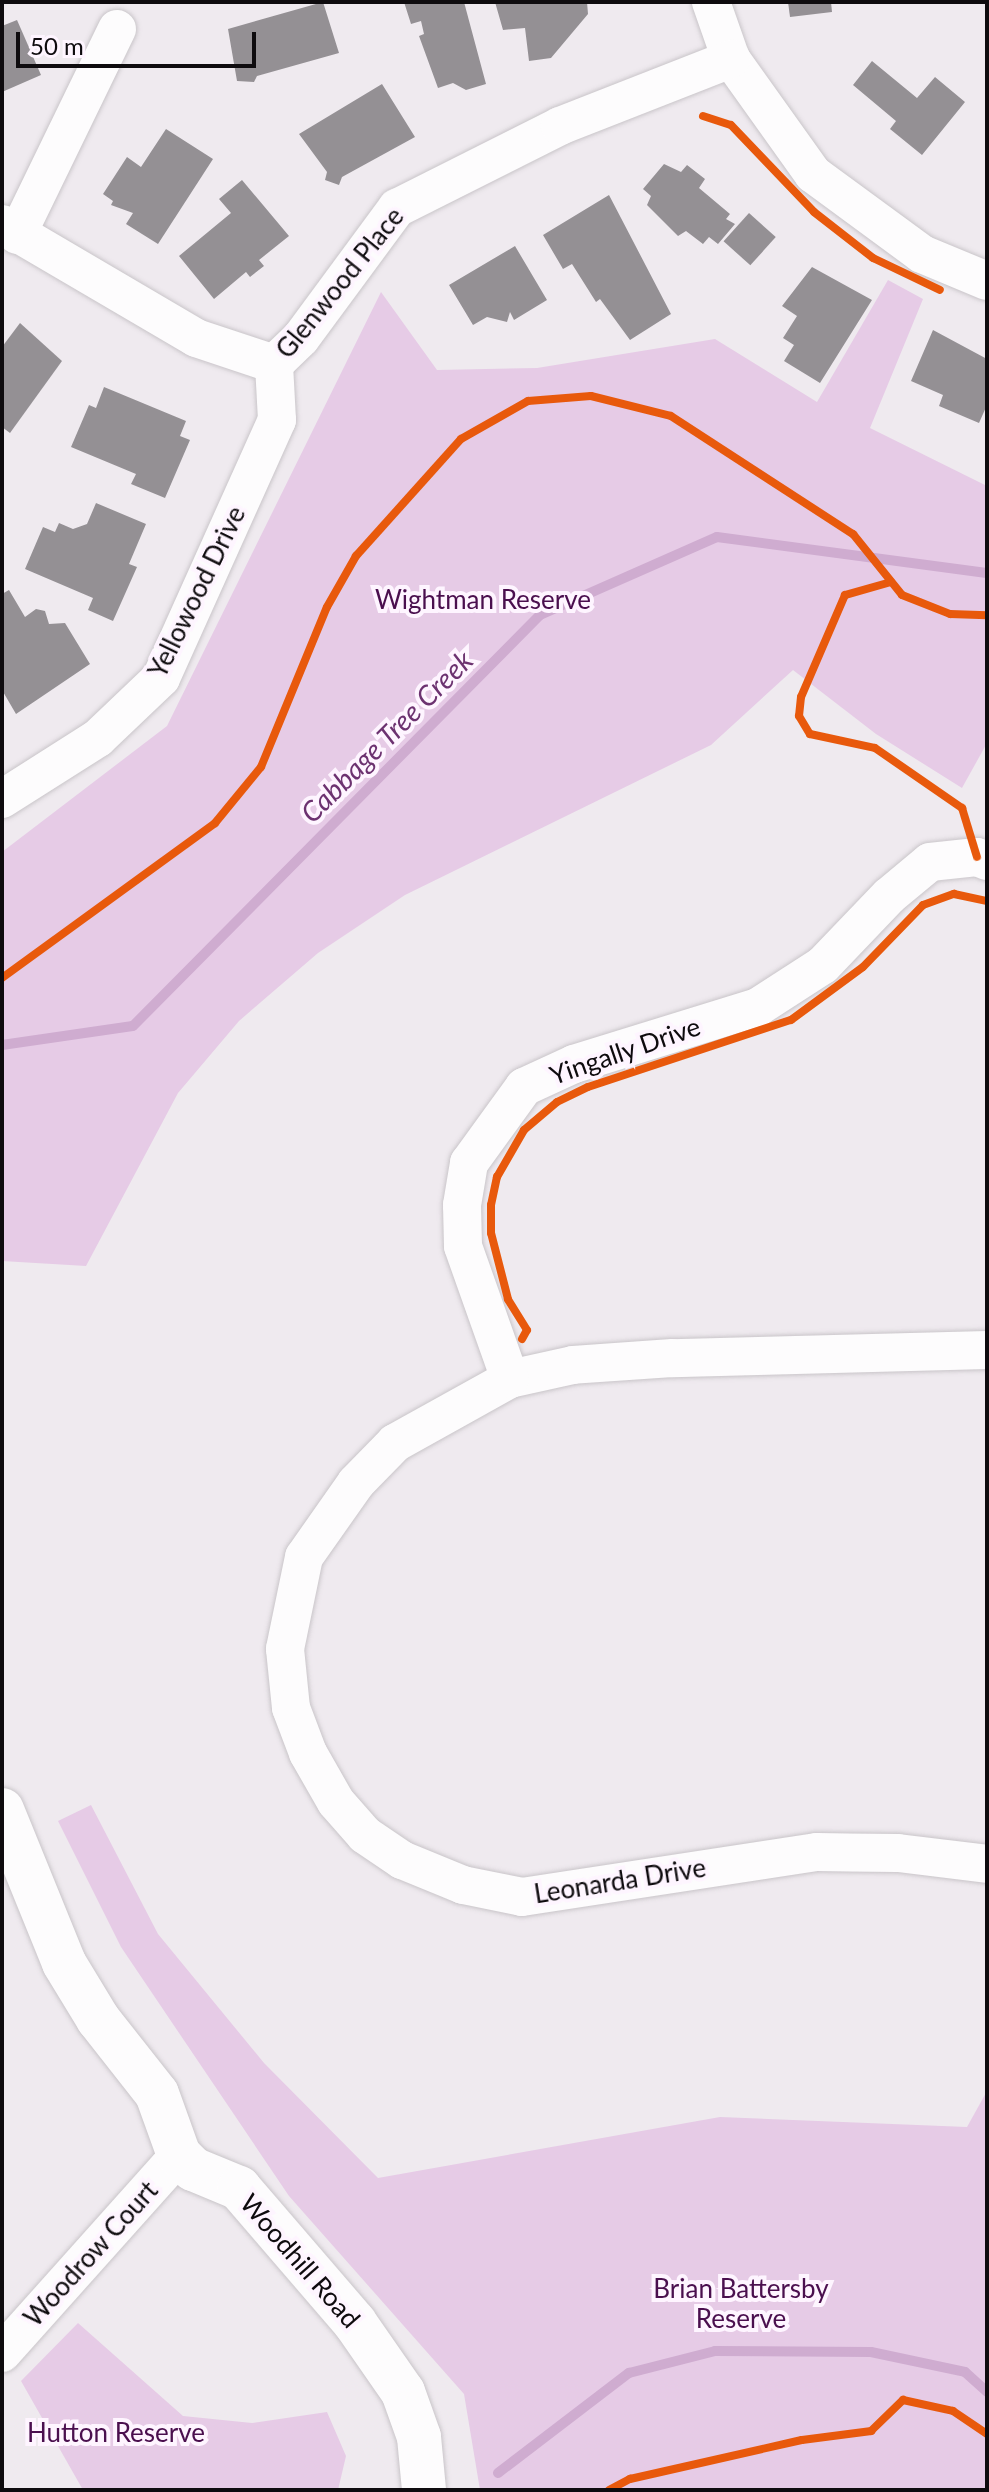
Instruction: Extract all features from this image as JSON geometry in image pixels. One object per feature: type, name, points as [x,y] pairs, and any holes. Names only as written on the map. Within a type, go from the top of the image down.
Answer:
[{"type":"street","points":[[711,2],[731,59],[813,174],[922,254],[987,281]]},
{"type":"street","points":[[10,230],[117,29]]},
{"type":"street","name":"Glenwood Place","points":[[10,230],[196,338],[274,364],[301,338],[397,208],[560,126],[731,59]]},
{"type":"street","name":"Yellowood Drive","points":[[2,799],[98,738],[161,678],[277,420],[274,364]]},
{"type":"street","name":"Yingally Drive","points":[[510,1379],[463,1246],[462,1205],[469,1163],[524,1087],[574,1064],[758,1007],[823,965],[889,896],[930,862],[977,857],[987,861]]},
{"type":"street","name":"Leonarda Drive","points":[[987,1350],[672,1358],[573,1365],[510,1379],[395,1443],[327,1518],[304,1557],[285,1649],[291,1708],[329,1790],[365,1835],[402,1860],[463,1885],[522,1897],[817,1852],[898,1853],[987,1864]]},
{"type":"street","points":[[2,1810],[64,1963],[98,2019],[157,2094],[179,2155]]},
{"type":"street","name":"Woodrow Court","points":[[2,2353],[179,2155]]},
{"type":"street","name":"Woodhill Road","points":[[179,2155],[201,2173],[239,2188],[355,2323],[403,2392],[419,2437],[424,2490]]},
{"type":"green space","name":"Wightman Reserve","points":[[888,280],[923,299],[870,428],[987,486],[987,743],[962,788],[876,734],[793,670],[711,745],[405,895],[318,953],[239,1021],[178,1093],[86,1266],[2,1261],[2,852],[167,726],[381,292],[437,370],[537,368],[715,339],[817,402]]},
{"type":"green space","name":"Brian Battersby Reserve","points":[[91,1805],[158,1934],[264,2063],[378,2178],[720,2117],[967,2127],[987,2091],[987,2490],[480,2490],[464,2394],[289,2196],[121,1947],[58,1821]]},
{"type":"green space","name":"Hutton Reserve","points":[[78,2323],[183,2416],[252,2423],[327,2412],[346,2456],[338,2490],[83,2490],[21,2381]]},
{"type":"building","points":[[323,2],[339,53],[257,76],[254,82],[237,81],[228,29]]},
{"type":"building","points":[[404,2],[464,2],[486,84],[466,90],[453,83],[438,88],[419,36],[424,34],[421,21],[411,24]]},
{"type":"building","points":[[495,2],[587,2],[588,14],[551,58],[529,61],[525,28],[503,30]]},
{"type":"building","points":[[788,2],[831,2],[832,12],[790,17]]},
{"type":"building","points":[[17,20],[41,75],[2,92],[2,26]]},
{"type":"building","points":[[872,61],[917,98],[935,77],[965,102],[922,155],[890,129],[896,121],[853,85]]},
{"type":"building","points":[[382,84],[415,137],[342,177],[339,185],[325,180],[327,172],[299,134]]},
{"type":"building","points":[[166,129],[213,159],[158,244],[126,224],[133,213],[111,205],[113,201],[103,194],[127,157],[141,167]]},
{"type":"building","points":[[664,164],[681,172],[687,165],[705,179],[699,188],[730,214],[726,219],[735,224],[718,244],[709,237],[703,244],[686,231],[678,236],[647,205],[651,196],[643,189]]},
{"type":"building","points":[[242,180],[289,236],[259,260],[264,266],[250,277],[246,272],[214,299],[179,256],[231,213],[219,199]]},
{"type":"building","points":[[609,195],[671,314],[630,340],[600,299],[596,302],[572,264],[563,269],[543,235]]},
{"type":"building","points":[[749,213],[776,237],[750,265],[724,241]]},
{"type":"building","points":[[515,246],[547,300],[514,320],[510,312],[507,322],[487,317],[473,325],[449,285]]},
{"type":"building","points":[[812,267],[872,300],[820,383],[784,361],[794,345],[783,338],[797,316],[782,306]]},
{"type":"building","points":[[20,323],[62,361],[10,433],[2,427],[2,347]]},
{"type":"building","points":[[933,330],[987,359],[987,405],[979,423],[939,406],[943,395],[911,381]]},
{"type":"building","points":[[104,387],[186,421],[180,436],[190,440],[165,498],[131,484],[136,474],[71,447],[89,405],[96,408]]},
{"type":"building","points":[[96,503],[146,524],[129,564],[137,567],[113,621],[88,610],[93,598],[25,569],[43,527],[55,532],[59,523],[73,529],[87,524]]},
{"type":"building","points":[[9,590],[25,617],[36,609],[45,611],[49,624],[65,623],[90,664],[16,714],[2,690],[2,594]]},
{"type":"waterway","name":"Cabbage Tree Creek","points":[[2,1045],[133,1026],[540,615],[717,537],[987,573]]},
{"type":"waterway","points":[[498,2473],[629,2373],[715,2351],[871,2352],[965,2372],[987,2392]]},
{"type":"cycle path","points":[[703,116],[731,125],[814,212],[873,258],[940,290]]},
{"type":"cycle path","points":[[2,978],[215,823],[261,767],[327,607],[356,556],[461,439],[528,401],[591,396],[671,416],[853,534],[902,595],[950,614],[987,615]]},
{"type":"cycle path","points":[[891,582],[845,595],[801,697],[799,716],[810,734],[875,748],[962,808],[977,857]]},
{"type":"cycle path","points":[[522,1339],[527,1330],[508,1299],[491,1233],[491,1205],[497,1177],[524,1130],[557,1102],[588,1087],[791,1020],[863,967],[923,905],[954,894],[987,901]]},
{"type":"cycle path","points":[[609,2490],[630,2479],[802,2440],[871,2431],[903,2400],[953,2411],[987,2434]]}]
